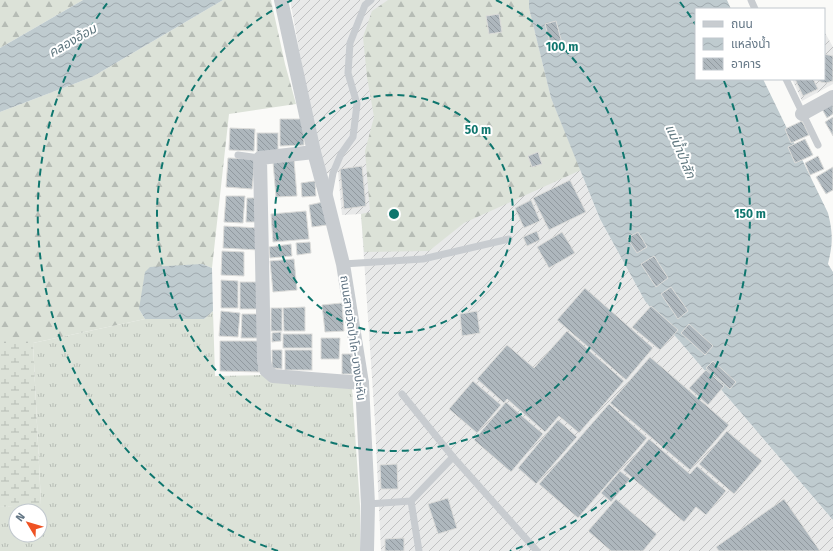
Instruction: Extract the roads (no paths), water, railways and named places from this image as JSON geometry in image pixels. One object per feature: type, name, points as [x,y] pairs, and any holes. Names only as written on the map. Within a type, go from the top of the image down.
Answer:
[{"type":"street","name":"ถนนสายวัดป่าโค-บางปะหัน","points":[[281,0],[314,152],[328,200],[343,264],[362,383],[368,504],[367,551]]},
{"type":"street","points":[[802,114],[833,97]]},
{"type":"street","points":[[314,152],[260,158],[264,361],[266,370],[273,376],[362,383]]},
{"type":"lane","points":[[328,200],[333,173],[341,154],[353,137],[357,104],[348,73],[350,43],[365,5],[371,0]]},
{"type":"lane","points":[[786,80],[818,145]]},
{"type":"lane","points":[[238,155],[260,158]]},
{"type":"lane","points":[[343,264],[423,259],[509,238]]},
{"type":"lane","points":[[402,394],[453,457],[537,551]]},
{"type":"lane","points":[[368,504],[411,501],[453,457]]},
{"type":"lane","points":[[411,501],[419,551]]},
{"type":"water","name":"คลองอ้อม","points":[[83,0],[223,0],[92,77],[0,112],[0,48]]},
{"type":"water","name":"แม่น้ำป่าสัก","points":[[529,0],[727,0],[731,8],[695,8],[695,80],[763,80],[830,220],[832,238],[828,264],[833,272],[833,520],[645,301],[600,219],[551,98],[529,8]]},
{"type":"water","points":[[202,264],[212,268],[213,311],[204,319],[145,319],[139,309],[145,272],[150,267]]}]
